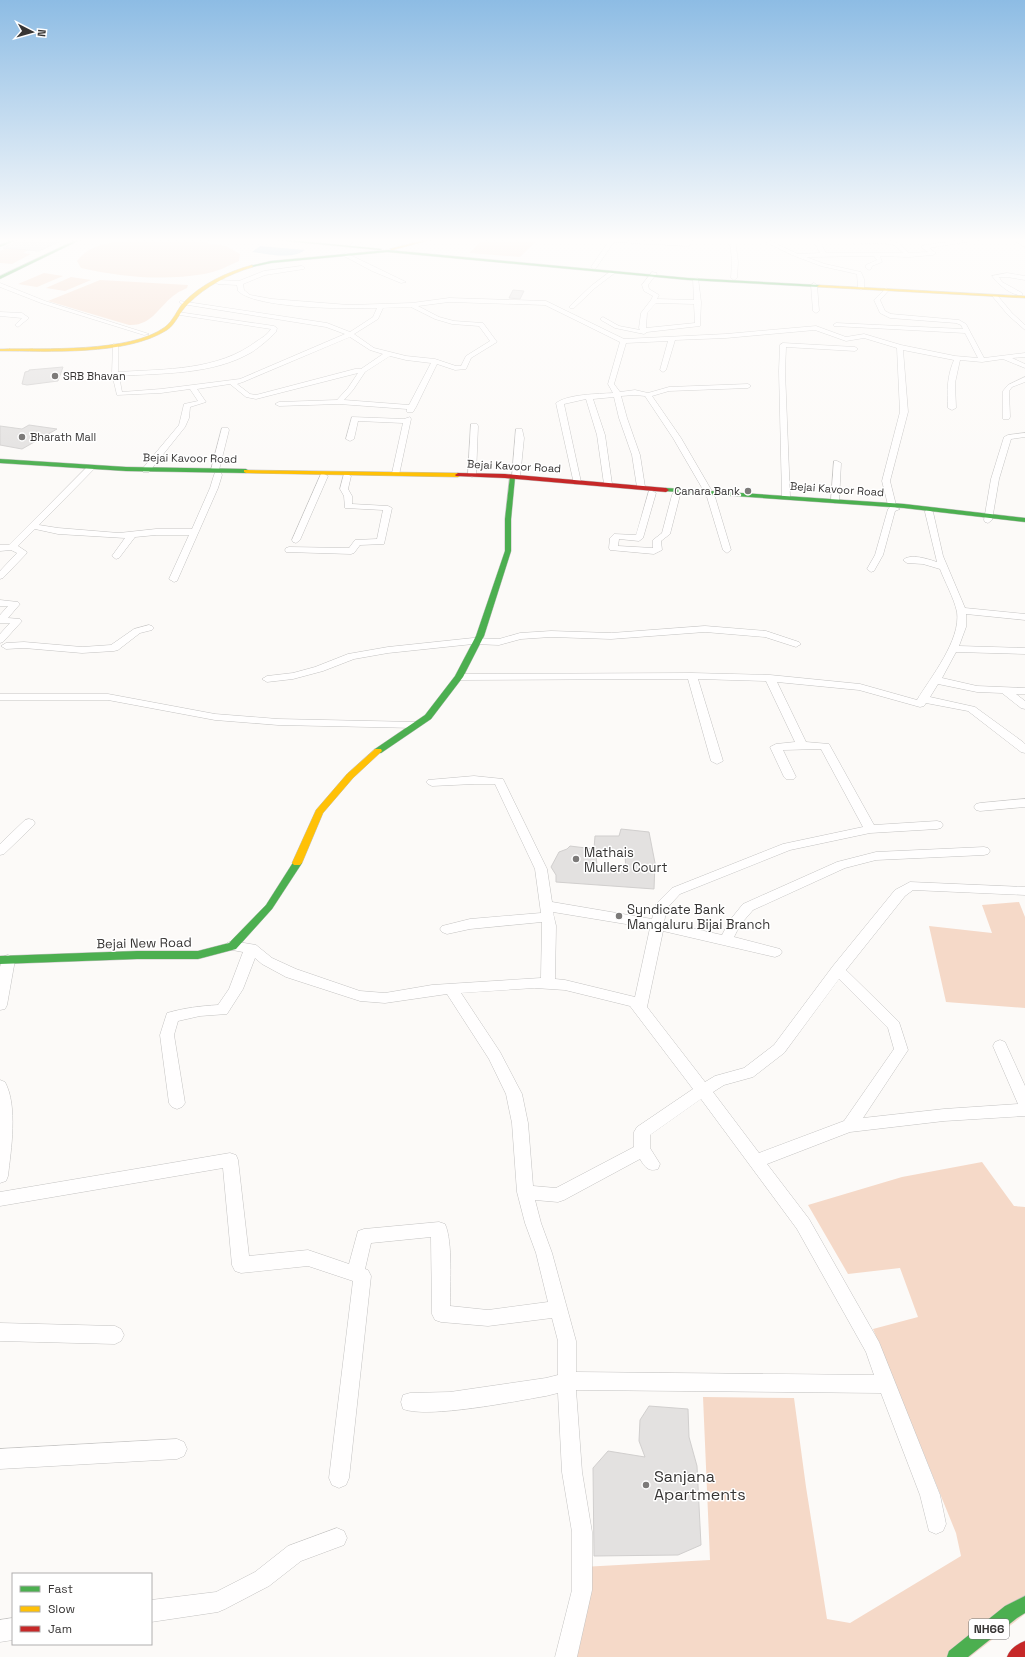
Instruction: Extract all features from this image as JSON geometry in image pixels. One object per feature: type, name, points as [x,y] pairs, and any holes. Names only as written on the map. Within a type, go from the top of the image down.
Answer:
[{"type":"main road","points":[[0,350],[108,343],[146,334],[163,326],[172,316]]},
{"type":"main road","points":[[0,350],[115,345],[145,338],[158,333],[167,327],[176,316]]},
{"type":"main road","name":"Bejai Kavoor Road","points":[[0,461],[89,470],[146,470],[216,473],[396,473],[472,475],[676,495],[786,497],[835,501],[988,518],[1025,525]]},
{"type":"main road","name":"Bejai Kavoor Road","points":[[0,466],[89,470],[513,479],[577,482],[641,487],[711,496],[894,507],[988,518],[1025,520]]},
{"type":"main road","name":"Bejai New Road","points":[[4,960],[137,955],[198,956],[232,946],[269,908],[296,865],[319,812],[350,776],[384,746],[428,717],[460,677],[478,641],[493,600],[508,551],[508,519],[513,479]]},
{"type":"main road","name":"NH66","points":[[955,1657],[1011,1612],[1025,1604]]},
{"type":"main road","name":"NH66","points":[[1015,1657],[1025,1649]]},
{"type":"street","points":[[18,325],[26,318],[24,316]]},
{"type":"street","points":[[89,316],[146,334]]},
{"type":"street","points":[[115,374],[187,369],[223,362],[248,350],[274,331],[274,328],[205,316]]},
{"type":"street","points":[[273,316],[327,325],[350,334],[372,349],[406,358],[435,361],[455,368],[464,368],[468,357],[494,342],[481,324],[454,323],[434,316]]},
{"type":"street","points":[[115,345],[115,374],[119,394],[192,388],[232,383],[254,376],[350,334],[377,316]]},
{"type":"street","points":[[573,316],[623,341],[726,336],[816,328],[846,339],[864,336],[900,348],[958,358],[982,360],[1025,355]]},
{"type":"street","points":[[640,340],[644,331],[642,328],[642,316]]},
{"type":"street","points":[[603,319],[611,326],[621,329],[644,331],[698,325],[698,316]]},
{"type":"street","points":[[895,316],[957,321],[963,324],[982,360]]},
{"type":"street","points":[[1012,316],[1025,328]]},
{"type":"street","points":[[836,325],[966,331]]},
{"type":"street","points":[[663,370],[672,339]]},
{"type":"street","points":[[623,341],[611,384],[617,394],[623,418],[636,454],[641,487]]},
{"type":"street","points":[[786,497],[782,371],[783,345],[855,349]]},
{"type":"street","points":[[871,569],[879,555],[894,507],[886,481],[904,412],[900,348]]},
{"type":"street","points":[[339,402],[351,389],[363,371],[389,353]]},
{"type":"street","points":[[1004,357],[1025,366]]},
{"type":"street","points":[[952,408],[951,382],[953,369],[958,358]]},
{"type":"street","points":[[279,404],[339,402],[411,408],[435,361]]},
{"type":"street","points":[[232,383],[248,396],[256,397],[363,371]]},
{"type":"street","points":[[1006,417],[1006,391],[1010,386],[1025,381]]},
{"type":"street","points":[[577,482],[560,404],[576,398],[626,392],[648,395],[669,389],[748,386]]},
{"type":"street","points":[[146,470],[182,425],[187,406],[202,402],[192,388]]},
{"type":"street","points":[[648,395],[677,438],[711,496],[727,550]]},
{"type":"street","points":[[589,396],[601,435],[608,484]]},
{"type":"street","points":[[350,439],[355,420],[406,420],[396,473]]},
{"type":"street","points":[[472,475],[474,426]]},
{"type":"street","points":[[174,579],[214,488],[225,430]]},
{"type":"street","points":[[513,479],[520,438],[519,431]]},
{"type":"street","points":[[988,518],[995,479],[1008,437],[1025,434]]},
{"type":"street","points":[[835,501],[837,463]]},
{"type":"street","points":[[12,547],[89,470]]},
{"type":"street","points":[[296,540],[324,476]]},
{"type":"street","points":[[289,550],[351,551],[358,542],[381,542],[388,508],[348,506],[348,496],[344,489],[347,476]]},
{"type":"street","points":[[639,538],[652,493]]},
{"type":"street","points":[[657,540],[657,551],[612,548],[614,538],[617,536],[657,540],[662,538],[666,534],[676,495]]},
{"type":"street","points":[[460,677],[692,676],[770,678],[860,687],[920,704],[936,680],[952,649],[961,629],[962,620],[960,610],[939,556],[929,512]]},
{"type":"street","points":[[32,526],[58,531],[119,536],[156,532],[195,532]]},
{"type":"street","points":[[116,556],[132,535]]},
{"type":"street","points":[[0,548],[12,547],[23,552],[0,576]]},
{"type":"street","points":[[907,560],[924,561],[943,567]]},
{"type":"street","points":[[0,603],[15,604],[1,620],[17,621],[1,646]]},
{"type":"street","points":[[960,610],[974,613],[1025,617]]},
{"type":"street","points":[[1,646],[31,645],[82,650],[114,648],[137,631],[149,628]]},
{"type":"street","points":[[267,679],[293,676],[319,669],[352,656],[388,650],[478,641],[499,642],[520,636],[551,634],[611,636],[705,629],[766,634],[796,644]]},
{"type":"street","points":[[952,649],[1025,651]]},
{"type":"street","points":[[692,676],[717,761]]},
{"type":"street","points":[[770,678],[802,746]]},
{"type":"street","points":[[936,680],[977,689],[1025,691]]},
{"type":"street","points":[[1006,691],[1025,706]]},
{"type":"street","points":[[0,697],[108,697],[215,717],[278,722],[416,725]]},
{"type":"street","points":[[923,699],[971,709],[1025,750]]},
{"type":"street","points":[[790,778],[776,747],[825,746],[870,829]]},
{"type":"street","points":[[432,782],[474,780],[499,781],[541,869],[549,926],[548,984]]},
{"type":"street","points":[[980,807],[1025,803]]},
{"type":"street","points":[[0,851],[29,823]]},
{"type":"street","points":[[640,1008],[661,907],[676,891],[787,847],[870,829],[937,826]]},
{"type":"street","points":[[726,940],[735,923],[748,907],[841,865],[876,856],[984,851]]},
{"type":"street","points":[[652,1164],[642,1150],[642,1132],[720,1080],[748,1073],[779,1049],[838,970],[900,893],[910,886],[1025,891]]},
{"type":"street","points":[[447,929],[547,912],[597,913],[726,940],[775,952]]},
{"type":"street","points":[[232,946],[251,948],[267,961],[291,974],[360,996],[385,998],[432,990],[536,983],[565,985],[636,1002],[803,1224],[873,1348],[930,1495],[936,1524]]},
{"type":"street","points":[[177,1103],[167,1035],[172,1017],[200,1011],[222,1010],[230,1002],[241,981],[251,948]]},
{"type":"street","points":[[0,1005],[4,960]]},
{"type":"street","points":[[838,970],[894,1026],[901,1050],[849,1126]]},
{"type":"street","points":[[451,989],[495,1056],[514,1094],[520,1123],[525,1192],[533,1223],[544,1253],[567,1341],[567,1381],[572,1472],[582,1532],[582,1590],[566,1657]]},
{"type":"street","points":[[1000,1046],[1025,1103]]},
{"type":"street","points":[[0,1086],[4,1117],[4,1147],[0,1176]]},
{"type":"street","points":[[756,1161],[849,1126],[944,1115],[1025,1110]]},
{"type":"street","points":[[525,1192],[558,1195],[642,1150]]},
{"type":"street","points":[[0,1199],[230,1160],[241,1266],[308,1258],[362,1276],[338,1478]]},
{"type":"street","points":[[356,1274],[364,1236],[438,1229],[441,1257],[442,1314],[488,1318],[558,1309]]},
{"type":"street","points":[[0,1332],[115,1335]]},
{"type":"street","points":[[410,1402],[450,1401],[546,1387],[567,1381],[888,1384]]},
{"type":"street","points":[[0,1458],[177,1449]]},
{"type":"street","points":[[152,1611],[218,1602],[262,1579],[295,1553],[337,1538]]},
{"type":"street","points":[[0,1631],[12,1629]]},
{"type":"shaded area","points":[[100,316],[153,316],[144,322],[129,325]]},
{"type":"shaded area","points":[[1019,902],[1025,917],[1025,1008],[946,1002],[929,926],[992,933],[982,905]]},
{"type":"shaded area","points":[[982,1162],[1014,1206],[1025,1207],[1025,1614],[970,1657],[565,1657],[582,1567],[710,1560],[703,1397],[794,1398],[806,1487],[827,1619],[850,1623],[961,1556],[956,1533],[873,1329],[918,1317],[900,1268],[848,1274],[808,1205],[902,1177]]},
{"type":"building","name":"SRB Bhavan","points":[[63,367],[58,381],[27,385],[22,384],[25,372],[29,370]]},
{"type":"building","name":"Bharath Mall","points":[[29,425],[57,429],[22,449],[0,445],[0,426],[22,429]]},
{"type":"building","name":"Mathais Mullers Court","points":[[621,829],[649,832],[655,863],[654,889],[556,882],[556,875],[551,867],[559,852],[570,846],[594,849],[595,836],[619,836]],"holes":[[[596,851],[618,852],[625,855],[626,872],[599,870],[597,868]]]},
{"type":"building","name":"Sanjana Apartments","points":[[649,1406],[688,1409],[689,1437],[697,1466],[701,1545],[678,1555],[594,1556],[593,1468],[608,1451],[645,1457],[639,1441],[640,1420]]},
{"type":"traffic: fast","points":[[0,461],[126,469],[246,471]]},
{"type":"traffic: fast","points":[[378,751],[428,717],[459,677],[480,636],[508,551],[508,519],[512,477]]},
{"type":"traffic: fast","points":[[666,490],[904,506],[1025,520]]},
{"type":"traffic: fast","points":[[0,960],[137,955],[198,955],[232,946],[269,907],[297,863]]},
{"type":"traffic: fast","points":[[955,1657],[1011,1612],[1025,1604]]},
{"type":"traffic: slow","points":[[0,350],[62,350],[129,343],[148,337],[165,329],[176,316]]},
{"type":"traffic: slow","points":[[246,471],[458,475]]},
{"type":"traffic: slow","points":[[297,863],[319,812],[350,776],[378,751]]},
{"type":"traffic: jam","points":[[458,475],[505,476],[666,490]]},
{"type":"traffic: jam","points":[[1015,1657],[1025,1649]]},
{"type":"place","name":"SRB Bhavan","points":[[55,376]]},
{"type":"place","name":"Bharath Mall","points":[[22,437]]},
{"type":"place","name":"Canara Bank","points":[[748,491]]},
{"type":"place","name":"Mathais Mullers Court","points":[[576,859]]},
{"type":"place","name":"Syndicate Bank Mangaluru Bijai Branch","points":[[619,916]]},
{"type":"place","name":"Sanjana Apartments","points":[[646,1485]]}]
